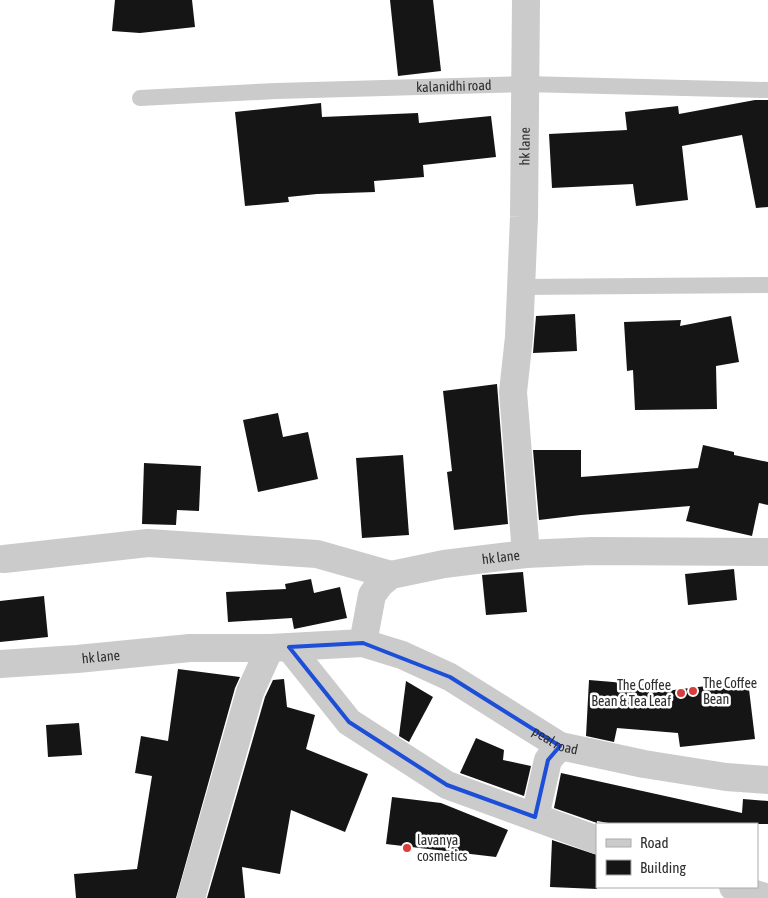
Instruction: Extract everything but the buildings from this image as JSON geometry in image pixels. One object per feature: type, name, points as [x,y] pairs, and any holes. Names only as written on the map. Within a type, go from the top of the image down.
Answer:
[{"type":"street","name":"hk lane","points":[[391,575],[444,564],[526,554],[513,392],[519,337],[524,217],[526,0]]},
{"type":"street","points":[[4,559],[148,542],[317,554],[391,575]]},
{"type":"street","points":[[526,554],[768,552]]},
{"type":"street","points":[[363,643],[372,595],[380,584],[391,575]]},
{"type":"street","name":"hk lane","points":[[0,664],[190,648],[280,648],[363,643]]},
{"type":"street","name":"peal road","points":[[363,643],[402,655],[450,676],[560,746],[644,764],[726,777],[768,780]]},
{"type":"street","points":[[191,898],[250,692],[280,648],[349,722],[447,785],[596,840]]},
{"type":"street","points":[[534,817],[548,760],[560,746]]},
{"type":"street","points":[[736,888],[768,898]]},
{"type":"lane","name":"kalanidhi road","points":[[140,98],[276,91],[525,84],[768,90]]},
{"type":"lane","points":[[521,286],[768,285]]},
{"type":"highlighted area","points":[[363,643],[450,677],[560,746],[548,760],[535,817],[447,785],[349,722],[289,647]]},
{"type":"place","name":"The Coffee Bean","points":[[693,691]]},
{"type":"place","name":"The Coffee Bean & Tea Leaf","points":[[681,693]]},
{"type":"place","name":"lavanya cosmetics","points":[[407,848]]}]
